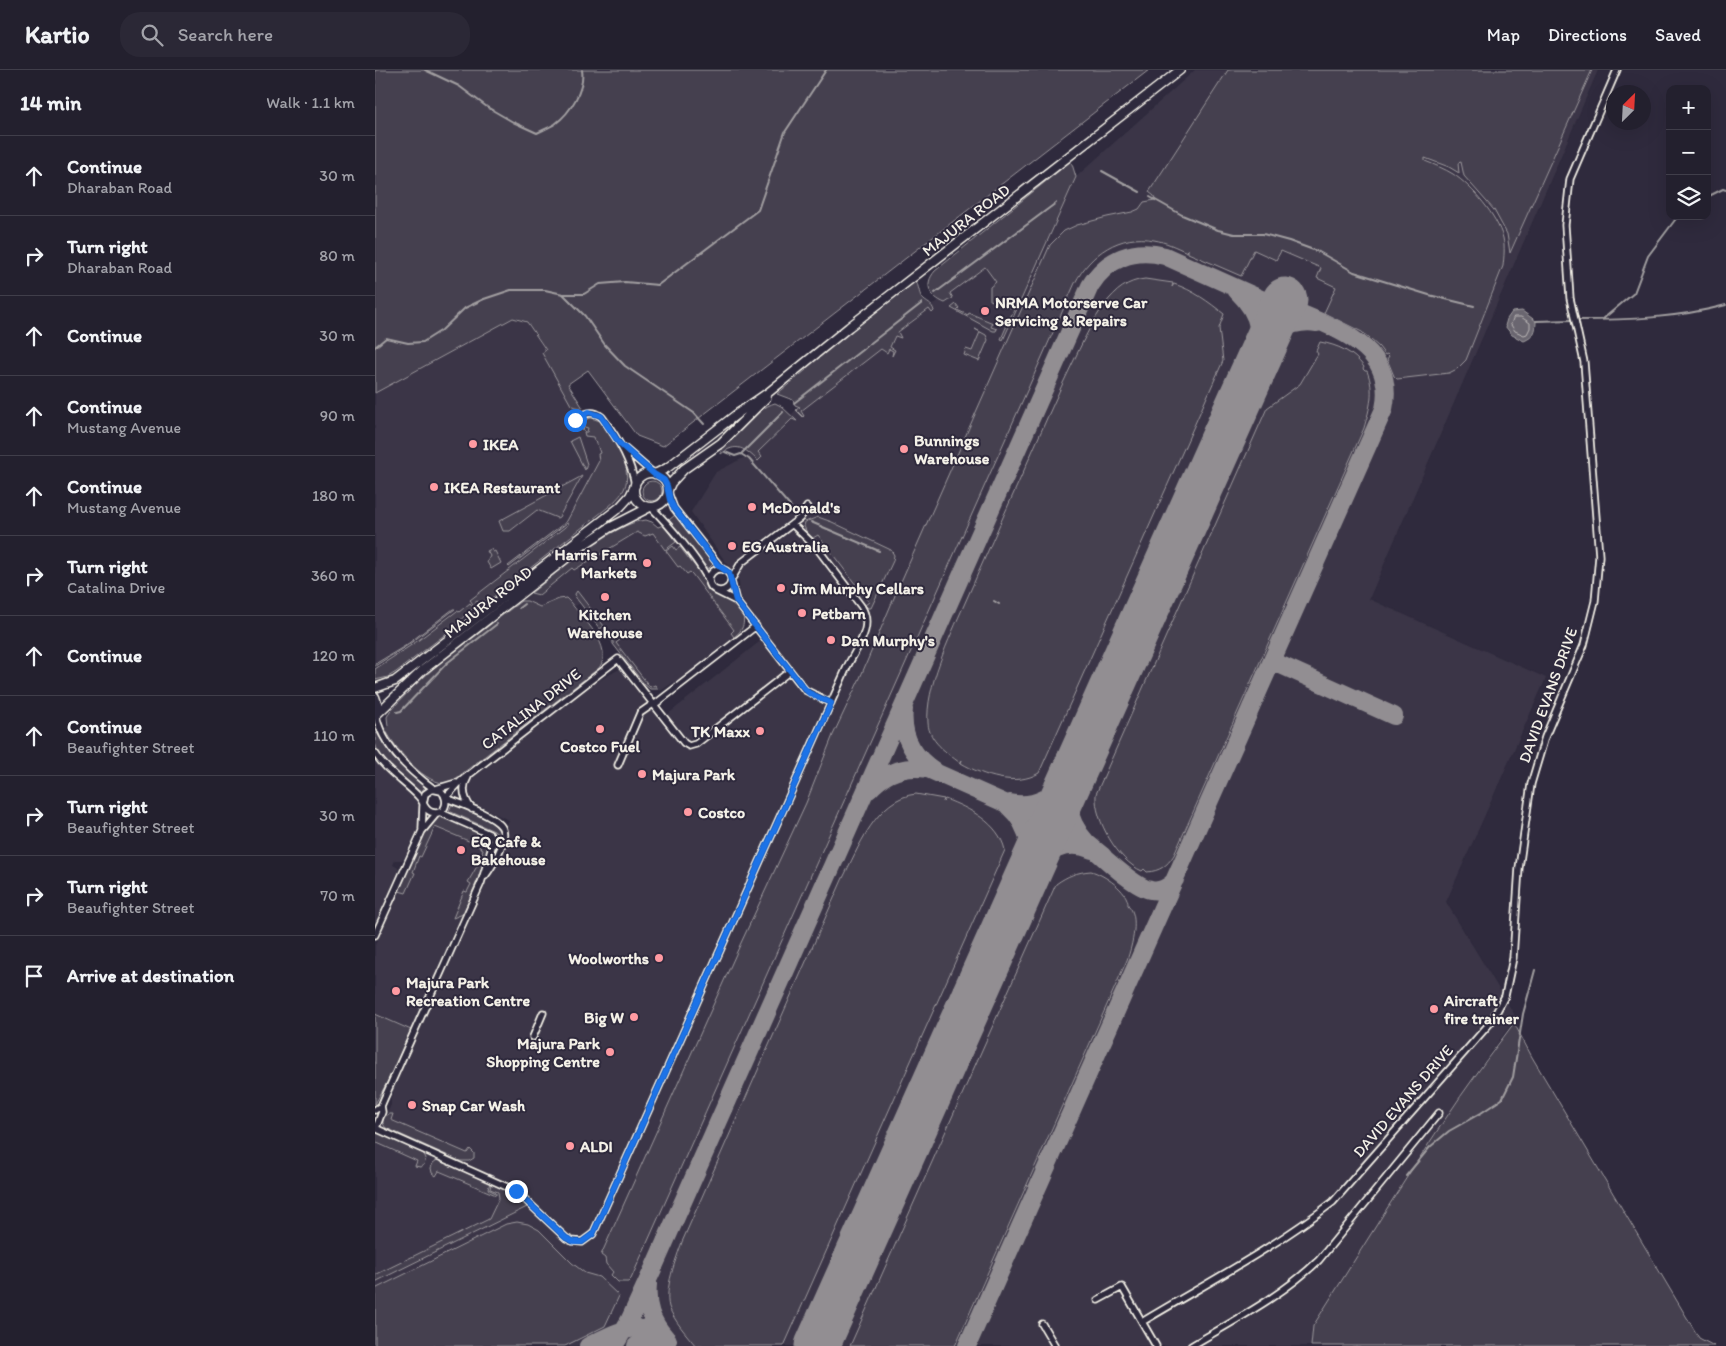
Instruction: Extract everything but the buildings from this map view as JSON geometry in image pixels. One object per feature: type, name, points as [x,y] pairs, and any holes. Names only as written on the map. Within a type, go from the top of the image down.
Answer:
[{"type":"main road","name":"MAJURA ROAD","points":[[654,474],[667,468],[769,392],[849,327],[1180,70]]},
{"type":"main road","name":"MAJURA ROAD","points":[[668,491],[671,483],[684,469],[723,441],[763,402],[769,392]]},
{"type":"main road","points":[[654,474],[664,480],[668,491],[663,502],[651,507],[642,505],[637,500],[634,492],[635,485],[641,476],[654,474]]},
{"type":"main road","name":"MAJURA ROAD","points":[[375,688],[395,681],[620,507],[630,496],[635,485]]},
{"type":"main road","name":"MAJURA ROAD","points":[[376,715],[423,670],[582,546],[602,532],[651,507]]},
{"type":"main road","points":[[375,697],[378,706],[376,715]]},
{"type":"street","name":"DAVID EVANS DRIVE","points":[[1142,1322],[1277,1242],[1333,1202],[1491,1022],[1505,996],[1513,958],[1519,868],[1531,784],[1545,737],[1584,645],[1595,601],[1599,556],[1584,362],[1570,298],[1565,225],[1570,179],[1617,70]]},
{"type":"street","points":[[575,420],[587,413],[598,414],[604,420],[619,443],[631,469],[635,485]]},
{"type":"street","points":[[619,443],[654,474]]},
{"type":"street","points":[[668,491],[674,508],[723,569],[729,573],[736,601],[806,691],[831,703]]},
{"type":"street","points":[[651,507],[704,572],[711,587],[736,601]]},
{"type":"street","points":[[709,582],[712,572],[741,563],[793,524],[802,516],[807,507]]},
{"type":"street","points":[[381,1106],[382,1112],[375,1128],[516,1191],[566,1238],[578,1242],[586,1240],[594,1233],[867,625],[867,617],[861,606],[821,554],[793,524]]},
{"type":"street","points":[[716,591],[726,590],[741,563]]},
{"type":"street","points":[[618,764],[640,713],[756,626]]},
{"type":"street","name":"CATALINA DRIVE","points":[[446,798],[461,781],[618,658],[653,704]]},
{"type":"street","points":[[653,704],[685,745],[693,746],[790,671]]},
{"type":"street","points":[[375,935],[421,832],[445,807],[446,798],[443,792],[435,789],[404,763],[393,751],[379,727],[376,715]]},
{"type":"street","points":[[375,752],[387,767],[421,799],[430,812],[438,813],[489,834],[493,838],[481,883]]},
{"type":"street","points":[[471,773],[466,780],[464,790],[467,801],[472,809]]},
{"type":"street","name":"CATALINA DRIVE","points":[[435,789],[451,786],[461,781]]},
{"type":"street","points":[[421,832],[425,794],[429,790],[435,789]]},
{"type":"street","points":[[375,1110],[381,1106],[481,883],[503,841],[504,832],[494,819],[446,798]]},
{"type":"street","points":[[533,1036],[543,1013]]},
{"type":"street","points":[[1191,1346],[1253,1309],[1301,1277],[1319,1260],[1439,1113]]},
{"type":"street","points":[[1098,1300],[1122,1287],[1156,1346]]},
{"type":"street","points":[[1042,1324],[1055,1346]]},
{"type":"shaded area","points":[[375,70],[1149,70],[663,446],[637,436],[588,370],[568,384],[583,408],[571,405],[542,353],[546,350],[527,322],[513,318],[375,393]]},
{"type":"shaded area","points":[[1195,70],[1598,70],[1369,599],[1546,678],[1446,902],[1514,1014],[1514,1020],[1478,1070],[1313,1326],[1311,1346],[375,1346],[375,1131],[489,1183],[493,1176],[386,1128],[383,1122],[391,1105],[394,1087],[508,835],[507,825],[509,820],[478,806],[470,798],[468,787],[471,779],[591,685],[627,665],[667,715],[768,635],[740,597],[739,581],[691,512],[716,472],[751,454],[796,410],[984,266],[997,282],[1024,294],[1076,177]]},
{"type":"shaded area","points":[[1228,70],[1592,70],[1510,253],[1507,234],[1494,210],[1464,176],[1461,162],[1458,163],[1459,173],[1425,158],[1425,161],[1453,174],[1476,194],[1490,212],[1500,229],[1504,241],[1503,266],[1466,360],[1457,369],[1449,373],[1397,379],[1387,359],[1389,356],[1387,354],[1385,355],[1362,332],[1324,313],[1336,287],[1317,278],[1321,268],[1281,251],[1276,260],[1254,250],[1241,276],[1188,253],[1188,249],[1187,252],[1154,240],[1129,240],[1118,243],[1107,248],[1089,263],[1075,283],[631,1279],[628,1282],[618,1282],[611,1275],[613,1272],[606,1264],[605,1258],[601,1255],[806,803],[833,735],[860,678],[1050,245],[1064,231],[1077,225],[1132,212],[1139,209],[1144,202],[1155,200],[1154,196],[1149,192]]},
{"type":"shaded area","points":[[1071,161],[1076,177],[1003,340],[1001,339],[1014,309],[990,300],[990,287],[996,282],[985,267],[950,293],[953,298],[945,303],[932,294],[929,281],[935,271]]},
{"type":"shaded area","points":[[1145,279],[1173,283],[1172,287],[1174,284],[1188,290],[1224,314],[1219,328],[1223,361],[1039,773],[1020,779],[989,776],[961,763],[962,760],[960,763],[939,746],[931,735],[928,723],[928,709],[934,679],[985,557],[1089,330],[1113,294],[1127,284]]},
{"type":"shaded area","points":[[915,281],[922,298],[931,305],[934,311],[932,313],[929,309],[898,332],[901,338],[895,336],[890,347],[895,350],[892,356],[893,351],[889,349],[887,353],[881,349],[801,411],[803,417],[796,410],[800,407],[795,405],[793,400],[777,394],[806,370],[804,367]]},
{"type":"shaded area","points":[[956,304],[959,308],[957,310],[993,323],[991,327],[997,329],[996,331],[951,308]]},
{"type":"shaded area","points":[[513,318],[527,322],[583,408],[591,418],[598,420],[602,424],[619,450],[630,472],[628,488],[624,497],[609,510],[607,508],[492,598],[474,608],[456,626],[396,672],[397,674],[375,683],[375,393]]},
{"type":"shaded area","points":[[975,329],[986,335],[988,340],[979,361],[964,355],[966,349],[972,351],[980,332]]},
{"type":"shaded area","points":[[1320,342],[1339,347],[1350,353],[1360,362],[1364,367],[1363,369],[1367,371],[1371,392],[1370,406],[1364,428],[1174,855],[1166,865],[1159,869],[1147,872],[1144,869],[1142,871],[1124,858],[1109,838],[1099,816],[1096,794],[1267,408],[1300,384],[1318,354],[1316,351]]},
{"type":"shaded area","points":[[775,403],[797,421],[792,419],[758,452],[762,457],[758,461],[740,448],[731,448],[721,454],[721,451],[753,417]]},
{"type":"shaded area","points":[[591,418],[600,421],[617,446],[629,469],[626,470],[627,476],[623,491],[607,508],[492,598],[480,603],[477,601],[473,604],[470,600],[569,524],[567,523],[508,566],[567,521],[599,461],[598,454],[600,453],[596,441],[594,441],[593,437],[585,436],[584,432],[587,432],[588,428],[584,427],[583,431],[582,427],[585,420]]},
{"type":"shaded area","points":[[578,437],[587,464],[585,470],[570,441]]},
{"type":"shaded area","points":[[582,476],[559,517],[557,518],[537,510],[510,531],[503,531],[499,521]]},
{"type":"shaded area","points":[[652,481],[659,484],[662,491],[659,498],[652,501],[645,498],[642,491],[645,484]]},
{"type":"shaded area","points":[[675,515],[713,564],[708,569],[669,520]]},
{"type":"shaded area","points":[[818,517],[891,550],[894,555],[871,608],[865,605],[869,602],[818,535],[813,538],[806,531],[805,522]]},
{"type":"shaded area","points":[[646,520],[658,527],[663,525],[702,575],[708,589],[714,594],[725,596],[731,600],[744,618],[743,629],[738,634],[674,684],[674,682],[660,691],[658,689],[650,689],[645,685],[580,603],[574,607],[567,599],[559,599],[540,607],[526,601],[519,603],[598,542],[623,528]]},
{"type":"shaded area","points":[[646,520],[658,527],[663,525],[676,542],[665,550],[653,533],[645,536],[637,532],[574,570],[572,568],[539,595],[531,593],[602,539],[618,529]]},
{"type":"shaded area","points":[[673,546],[676,550],[680,547],[702,575],[708,590],[726,597],[737,605],[744,621],[743,627],[734,637],[731,633],[734,630],[692,574],[690,572],[687,574],[680,566],[678,567],[666,551]]},
{"type":"shaded area","points":[[491,549],[493,552],[495,551],[501,563],[491,569],[487,562],[490,556],[487,551]]},
{"type":"shaded area","points":[[577,591],[604,626],[600,629],[576,598],[575,594]]},
{"type":"shaded area","points":[[566,598],[589,624],[600,642],[603,660],[599,668],[450,783],[440,783],[421,773],[404,756],[385,729],[388,726],[387,717],[390,711],[434,668],[521,601],[527,601],[540,607]]},
{"type":"shaded area","points":[[470,603],[474,608],[456,626],[396,672],[388,677],[375,680],[375,669]]},
{"type":"shaded area","points":[[455,609],[408,645],[375,666],[375,664],[405,646]]},
{"type":"shaded area","points":[[616,636],[620,640],[616,643],[650,687],[655,685],[658,689],[650,689],[644,684],[613,644]]},
{"type":"shaded area","points":[[377,733],[393,758],[425,787],[421,792],[409,784],[383,758],[376,745],[375,734]]},
{"type":"shaded area","points":[[375,760],[418,801],[421,808],[419,827],[406,856],[402,860],[395,860],[393,865],[398,868],[399,873],[375,926]]},
{"type":"shaded area","points":[[916,794],[944,799],[943,802],[945,799],[973,812],[990,824],[1002,840],[1005,850],[784,1346],[696,1346],[674,1317],[668,1300],[671,1274],[682,1242],[842,880],[862,840],[879,815],[890,805],[902,798]]},
{"type":"shaded area","points":[[452,804],[473,812],[494,824],[501,837],[494,831],[449,811]]},
{"type":"shaded area","points":[[439,816],[486,836],[490,842],[482,869],[463,914],[453,918],[464,891],[467,892],[471,884],[468,882],[484,854],[482,852],[483,849],[471,842],[435,827],[421,857],[419,856],[413,872],[415,873],[406,893],[399,891],[428,825]]},
{"type":"shaded area","points":[[438,817],[487,836],[490,841],[478,878],[411,1030],[375,1014],[375,945],[429,824]]},
{"type":"shaded area","points":[[1091,871],[1102,876],[1120,889],[1132,910],[1134,931],[1129,954],[955,1346],[850,1346],[1056,884],[1072,875]]},
{"type":"shaded area","points":[[375,1014],[411,1030],[389,1079],[375,1104]]},
{"type":"shaded area","points":[[1514,1023],[1532,1057],[1699,1338],[1714,1346],[1311,1346],[1313,1326],[1435,1134]]},
{"type":"shaded area","points":[[389,1114],[393,1114],[391,1120],[467,1153],[470,1149],[474,1153],[474,1158],[469,1161],[460,1161],[386,1128],[383,1120]]},
{"type":"shaded area","points":[[375,1131],[423,1153],[426,1158],[424,1165],[420,1167],[415,1166],[417,1161],[375,1142]]},
{"type":"shaded area","points":[[437,1160],[490,1183],[488,1189],[496,1193],[496,1195],[439,1171],[436,1176],[432,1173],[431,1168]]},
{"type":"shaded area","points":[[491,1184],[517,1195],[529,1206],[375,1282],[375,1275],[489,1219],[499,1198],[498,1192],[490,1189]]},
{"type":"shaded area","points":[[517,1222],[528,1224],[539,1230],[572,1263],[585,1273],[599,1277],[619,1296],[605,1326],[565,1346],[375,1346],[375,1289],[506,1224]]},
{"type":"water","points":[[1522,311],[1536,321],[1534,333],[1524,341],[1512,335],[1505,326],[1512,312]]},
{"type":"waterway","points":[[425,70],[459,86],[487,107],[537,133],[555,124],[571,107],[579,92],[582,70]]},
{"type":"waterway","points":[[563,294],[584,294],[600,284],[625,282],[658,285],[758,210],[785,132],[826,70]]},
{"type":"waterway","points":[[1102,171],[1140,192]]},
{"type":"waterway","points":[[1711,195],[1723,189],[1726,190]]},
{"type":"waterway","points":[[1150,197],[1182,215],[1218,230],[1234,234],[1263,234],[1289,241],[1319,252],[1354,272],[1429,295],[1474,306]]},
{"type":"waterway","points":[[935,293],[1056,203]]},
{"type":"waterway","points":[[1603,319],[1634,293],[1648,256],[1675,220]]},
{"type":"waterway","points":[[375,347],[386,338],[408,343],[423,342],[442,330],[465,308],[511,290],[545,290],[563,294],[585,316],[605,345],[625,366],[694,413],[704,424]]},
{"type":"waterway","points":[[794,403],[922,303]]},
{"type":"waterway","points":[[1577,320],[1652,317],[1689,313],[1726,305]]},
{"type":"waterway","points":[[1536,321],[1573,320]]},
{"type":"waterway","points":[[742,453],[783,412]]},
{"type":"waterway","points":[[725,452],[735,456],[741,454],[749,459],[795,512]]},
{"type":"waterway","points":[[811,522],[879,551]]},
{"type":"waterway","points":[[994,601],[999,604]]},
{"type":"waterway","points":[[519,608],[524,604]]},
{"type":"waterway","points":[[397,712],[401,711],[447,663],[497,624]]},
{"type":"waterway","points":[[1406,1176],[1430,1147],[1449,1131],[1502,1099],[1513,1077],[1523,1014],[1535,970]]},
{"type":"taxiway","points":[[614,1346],[629,1321],[653,1269],[1090,286],[1097,276],[1113,262],[1132,255],[1154,254],[1165,256],[1281,308]]},
{"type":"taxiway","points":[[1237,291],[1252,309],[1258,328],[1258,348],[1252,371]]},
{"type":"taxiway","points":[[967,1346],[1384,409],[1386,386],[1380,368],[1370,353],[1355,340],[1338,330],[1282,305]]},
{"type":"taxiway","points":[[1260,352],[1271,338],[1284,328],[1299,323],[1317,323]]},
{"type":"taxiway","points":[[1272,661],[1394,716]]},
{"type":"taxiway","points":[[904,709],[904,728],[910,745],[920,759],[935,771]]},
{"type":"taxiway","points":[[1010,803],[1027,804],[1042,800],[1055,792],[1074,767],[1095,724]]},
{"type":"taxiway","points":[[1078,761],[1070,784],[1068,804],[1073,823],[1087,843],[1127,877],[1144,888],[1161,890],[1175,880]]},
{"type":"taxiway","points":[[869,790],[889,774],[896,771],[911,768],[928,769],[1063,829],[1087,843],[1103,856]]},
{"type":"taxiway","points":[[1008,806],[1022,823],[1029,843],[1029,865],[1023,886]]},
{"type":"taxiway","points":[[1028,874],[1034,866],[1056,850],[1072,846],[1092,850]]},
{"type":"taxiway","points":[[648,1284],[648,1299],[651,1313],[666,1338]]},
{"type":"taxiway","points":[[588,1346],[618,1332],[637,1329],[657,1333],[668,1340]]},
{"type":"taxiway","points":[[636,1346],[646,1344],[664,1346]]},
{"type":"runway","points":[[817,1346],[1285,300]]},
{"type":"place","name":"NRMA Motorserve Car Servicing & Repairs","points":[[985,311]]},
{"type":"place","name":"IKEA","points":[[473,444]]},
{"type":"place","name":"Bunnings Warehouse","points":[[904,449]]},
{"type":"place","name":"IKEA Restaurant","points":[[434,487]]},
{"type":"place","name":"McDonald's","points":[[752,507]]},
{"type":"place","name":"EG Australia","points":[[732,546]]},
{"type":"place","name":"Harris Farm Markets","points":[[647,563]]},
{"type":"place","name":"Jim Murphy Cellars","points":[[781,588]]},
{"type":"place","name":"Kitchen Warehouse","points":[[605,597]]},
{"type":"place","name":"Petbarn","points":[[802,613]]},
{"type":"place","name":"Dan Murphy's","points":[[831,640]]},
{"type":"place","name":"Costco Fuel","points":[[600,729]]},
{"type":"place","name":"TK Maxx","points":[[760,731]]},
{"type":"place","name":"Majura Park","points":[[642,774]]},
{"type":"place","name":"Costco","points":[[688,812]]},
{"type":"place","name":"EQ Cafe & Bakehouse","points":[[461,850]]},
{"type":"place","name":"Woolworths","points":[[659,958]]},
{"type":"place","name":"Majura Park Recreation Centre","points":[[396,991]]},
{"type":"place","name":"Aircraft fire trainer","points":[[1434,1009]]},
{"type":"place","name":"Big W","points":[[634,1017]]},
{"type":"place","name":"Majura Park Shopping Centre","points":[[610,1052]]},
{"type":"place","name":"Snap Car Wash","points":[[412,1105]]},
{"type":"place","name":"ALDI","points":[[570,1146]]},
{"type":"route","points":[[516,1191],[568,1240],[582,1242],[593,1234],[831,703],[805,690],[736,601],[731,576],[718,565],[674,508],[668,495],[665,481],[661,476],[654,474],[619,443],[600,415],[593,412],[585,413],[575,420]]}]
